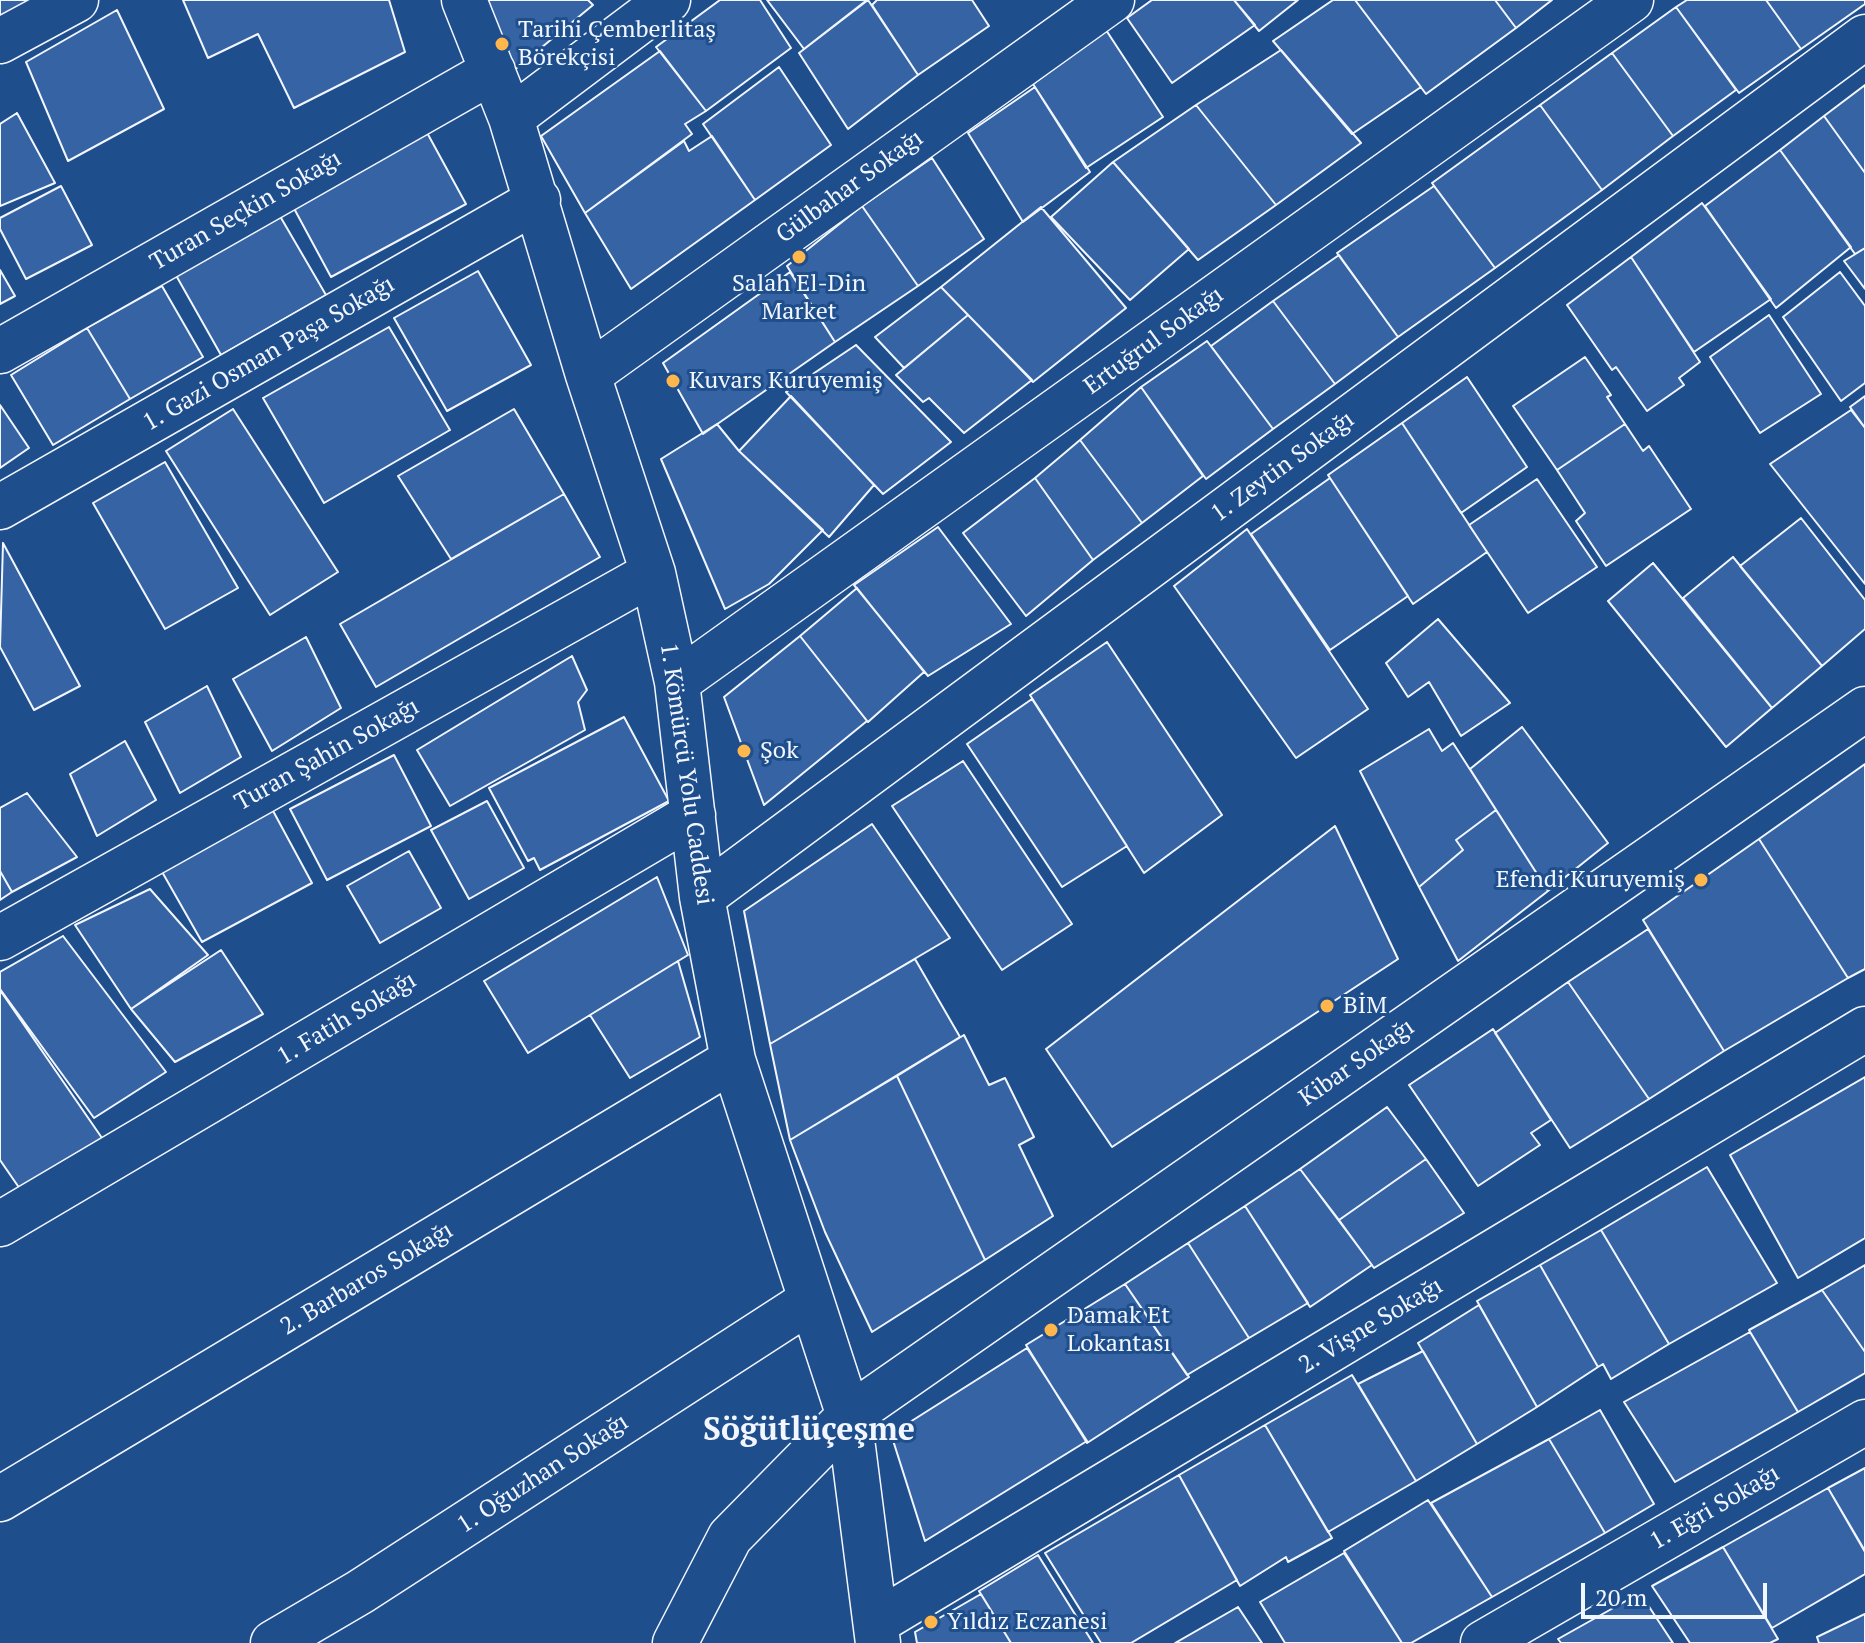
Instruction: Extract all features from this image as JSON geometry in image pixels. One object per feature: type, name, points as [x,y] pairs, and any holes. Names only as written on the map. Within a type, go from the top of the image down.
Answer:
[{"type":"street","points":[[0,41],[76,0]]},
{"type":"street","name":"1. Kömürcü Yolu Caddesi","points":[[464,0],[511,118],[588,375],[653,573],[677,682],[702,897],[733,1060],[849,1416],[877,1632]]},
{"type":"street","points":[[511,118],[668,0]]},
{"type":"street","name":"Gülbahar Sokağı","points":[[588,375],[1112,0]]},
{"type":"street","name":"Ertuğrul Sokağı","points":[[677,682],[1631,0]]},
{"type":"street","name":"1. Zeytin Sokağı","points":[[702,897],[1865,37]]},
{"type":"street","name":"Turan Seçkin Sokağı","points":[[0,351],[493,71]]},
{"type":"street","name":"1. Gazi Osman Paşa Sokağı","points":[[0,507],[538,200]]},
{"type":"street","name":"Turan Şahin Sokağı","points":[[0,938],[653,573]]},
{"type":"street","name":"Kibar Sokağı","points":[[675,1643],[730,1537],[849,1416],[1865,709]]},
{"type":"street","name":"1. Fatih Sokağı","points":[[0,1224],[693,815]]},
{"type":"street","name":"2. Vişne Sokağı","points":[[877,1632],[1865,1029]]},
{"type":"street","name":"2. Barbaros Sokağı","points":[[0,1499],[733,1060]]},
{"type":"street","name":"1. Oğuzhan Sokağı","points":[[273,1643],[373,1584],[810,1301]]},
{"type":"street","name":"1. Eğri Sokağı","points":[[1483,1643],[1865,1422]]},
{"type":"building","points":[[0,0],[31,0],[0,18]]},
{"type":"building","points":[[183,0],[389,0],[405,52],[294,108],[258,34],[208,58]]},
{"type":"building","points":[[487,0],[588,0],[593,5],[513,71]]},
{"type":"building","points":[[720,0],[760,0],[791,48],[706,111],[656,47]]},
{"type":"building","points":[[767,0],[867,0],[804,49]]},
{"type":"building","points":[[868,0],[918,75],[848,129],[799,53]]},
{"type":"building","points":[[877,0],[972,0],[989,26],[918,75],[872,5]]},
{"type":"building","points":[[1152,0],[1234,0],[1255,25],[1172,83],[1127,18]]},
{"type":"building","points":[[1234,0],[1298,0],[1259,31]]},
{"type":"building","points":[[1333,0],[1355,0],[1421,87],[1352,134],[1273,41]]},
{"type":"building","points":[[1355,0],[1495,0],[1516,28],[1426,94]]},
{"type":"building","points":[[1495,0],[1552,0],[1516,28]]},
{"type":"building","points":[[1687,0],[1766,0],[1801,49],[1739,93],[1676,7]]},
{"type":"building","points":[[1766,0],[1865,0],[1865,4],[1801,49]]},
{"type":"building","points":[[1676,7],[1736,90],[1673,136],[1612,53]]},
{"type":"building","points":[[117,10],[164,109],[68,161],[26,62]]},
{"type":"building","points":[[1106,30],[1163,117],[1086,168],[1033,84]]},
{"type":"building","points":[[1281,50],[1361,143],[1276,205],[1196,105]]},
{"type":"building","points":[[660,51],[706,111],[685,124],[692,134],[585,213],[541,136]]},
{"type":"building","points":[[1612,53],[1673,136],[1602,190],[1540,105]]},
{"type":"building","points":[[779,67],[831,145],[755,200],[703,124]]},
{"type":"building","points":[[1865,85],[1865,173],[1824,116]]},
{"type":"building","points":[[1035,87],[1090,172],[1023,222],[968,133]]},
{"type":"building","points":[[1196,105],[1276,205],[1198,260],[1113,162]]},
{"type":"building","points":[[1540,105],[1602,190],[1495,268],[1432,183]]},
{"type":"building","points":[[17,113],[55,183],[0,206],[0,124]]},
{"type":"building","points":[[1824,116],[1865,173],[1865,248],[1855,254],[1780,150]]},
{"type":"building","points":[[425,129],[466,204],[331,277],[290,201]]},
{"type":"building","points":[[712,136],[755,200],[631,289],[585,213],[684,141],[689,151]]},
{"type":"building","points":[[1780,150],[1851,247],[1776,308],[1705,206]]},
{"type":"building","points":[[932,158],[984,239],[918,286],[862,206]]},
{"type":"building","points":[[1113,162],[1189,249],[1130,300],[1051,217]]},
{"type":"building","points":[[61,186],[92,245],[26,279],[0,229],[0,218]]},
{"type":"building","points":[[1434,186],[1495,268],[1398,337],[1337,253]]},
{"type":"building","points":[[1702,203],[1771,299],[1694,352],[1631,257]]},
{"type":"building","points":[[862,206],[918,286],[835,342],[787,266]]},
{"type":"building","points":[[1041,207],[1126,308],[1033,382],[941,287]]},
{"type":"building","points":[[277,211],[326,295],[221,355],[173,270]]},
{"type":"building","points":[[1865,248],[1865,289],[1844,261]]},
{"type":"building","points":[[1339,255],[1398,337],[1335,384],[1273,301]]},
{"type":"building","points":[[1631,257],[1700,362],[1679,378],[1684,385],[1647,411],[1616,367],[1612,370],[1567,305]]},
{"type":"building","points":[[0,270],[15,296],[0,304]]},
{"type":"building","points":[[478,271],[531,365],[447,411],[394,318]]},
{"type":"building","points":[[790,272],[835,342],[703,434],[663,363]]},
{"type":"building","points":[[1840,272],[1865,306],[1865,383],[1841,401],[1783,317]]},
{"type":"building","points":[[162,286],[203,357],[130,399],[87,328]]},
{"type":"building","points":[[941,287],[968,315],[904,368],[875,337]]},
{"type":"building","points":[[1273,301],[1335,384],[1273,429],[1211,346]]},
{"type":"building","points":[[968,315],[1032,380],[964,433],[929,398],[923,402],[896,375]]},
{"type":"building","points":[[1769,315],[1821,394],[1760,433],[1710,357]]},
{"type":"building","points":[[389,327],[450,430],[324,503],[263,398]]},
{"type":"building","points":[[87,328],[130,399],[53,445],[11,375]]},
{"type":"building","points":[[1207,341],[1273,429],[1206,479],[1141,387]]},
{"type":"building","points":[[856,345],[951,442],[883,494],[786,392]]},
{"type":"building","points":[[1585,357],[1611,395],[1607,397],[1625,424],[1557,470],[1513,406]]},
{"type":"building","points":[[1467,377],[1527,467],[1461,513],[1402,423]]},
{"type":"building","points":[[1141,387],[1203,476],[1142,523],[1080,440]]},
{"type":"building","points":[[791,396],[874,485],[829,537],[739,451]]},
{"type":"building","points":[[1865,396],[1865,428],[1850,407]]},
{"type":"building","points":[[0,405],[29,448],[0,468]]},
{"type":"building","points":[[233,409],[338,572],[270,615],[166,451]]},
{"type":"building","points":[[514,409],[564,494],[451,559],[398,476]]},
{"type":"building","points":[[1851,410],[1865,428],[1865,584],[1770,464]]},
{"type":"building","points":[[1402,423],[1487,552],[1413,604],[1328,475]]},
{"type":"building","points":[[717,424],[739,451],[823,530],[769,584],[725,609],[661,459]]},
{"type":"building","points":[[1625,424],[1643,451],[1649,446],[1691,509],[1606,566],[1576,521],[1585,513],[1557,470]]},
{"type":"building","points":[[1080,440],[1142,523],[1093,560],[1035,478]]},
{"type":"building","points":[[165,462],[238,588],[165,629],[93,503]]},
{"type":"building","points":[[1035,478],[1093,560],[1026,616],[963,533]]},
{"type":"building","points":[[1330,478],[1408,596],[1330,650],[1251,534]]},
{"type":"building","points":[[1537,479],[1597,567],[1528,613],[1469,525]]},
{"type":"building","points":[[564,494],[600,557],[376,687],[340,624]]},
{"type":"building","points":[[1801,518],[1865,600],[1865,629],[1822,666],[1740,566]]},
{"type":"building","points":[[938,527],[1011,624],[928,676],[854,585]]},
{"type":"building","points":[[1247,529],[1368,709],[1296,758],[1174,586]]},
{"type":"building","points":[[3,543],[80,686],[34,710],[0,647]]},
{"type":"building","points":[[1733,557],[1822,666],[1772,708],[1683,598]]},
{"type":"building","points":[[1653,563],[1772,708],[1726,747],[1608,601]]},
{"type":"building","points":[[857,588],[924,672],[868,722],[800,636]]},
{"type":"building","points":[[1438,619],[1510,703],[1461,736],[1429,682],[1408,697],[1386,663]]},
{"type":"building","points":[[800,636],[867,721],[764,805],[724,697]]},
{"type":"building","points":[[306,637],[341,708],[272,751],[233,679]]},
{"type":"building","points":[[1107,642],[1222,815],[1144,873],[1030,695]]},
{"type":"building","points":[[572,656],[587,690],[578,702],[585,730],[450,806],[417,750]]},
{"type":"building","points":[[207,686],[241,757],[180,793],[145,722]]},
{"type":"building","points":[[1032,699],[1127,846],[1062,887],[967,744]]},
{"type":"building","points":[[624,717],[669,801],[540,870],[534,858],[528,861],[489,788]]},
{"type":"building","points":[[1522,727],[1608,843],[1548,891],[1470,769]]},
{"type":"building","points":[[1429,729],[1442,751],[1453,743],[1496,810],[1456,840],[1463,850],[1419,887],[1360,771]]},
{"type":"building","points":[[125,741],[156,800],[97,836],[70,774]]},
{"type":"building","points":[[394,755],[431,826],[327,880],[290,809]]},
{"type":"building","points":[[963,761],[1072,924],[1002,970],[892,806]]},
{"type":"building","points":[[1865,764],[1865,969],[1848,978],[1759,839]]},
{"type":"building","points":[[27,793],[77,857],[12,892],[0,871],[0,808]]},
{"type":"building","points":[[487,801],[524,868],[469,899],[431,830]]},
{"type":"building","points":[[272,809],[312,883],[202,942],[161,870]]},
{"type":"building","points":[[1496,810],[1548,891],[1458,961],[1419,887],[1463,850],[1456,840]]},
{"type":"building","points":[[872,824],[950,938],[770,1044],[744,911]]},
{"type":"building","points":[[1335,826],[1398,959],[1112,1147],[1046,1049]]},
{"type":"building","points":[[1759,839],[1848,978],[1724,1051],[1643,920]]},
{"type":"building","points":[[409,851],[441,908],[380,943],[347,886]]},
{"type":"building","points":[[0,871],[12,892],[0,900]]},
{"type":"building","points":[[657,877],[688,955],[528,1053],[484,981]]},
{"type":"building","points":[[150,889],[208,955],[131,1009],[75,925]]},
{"type":"building","points":[[1648,929],[1724,1051],[1649,1099],[1568,982]]},
{"type":"building","points":[[63,936],[166,1072],[94,1118],[0,989],[0,972]]},
{"type":"building","points":[[221,950],[263,1014],[175,1062],[131,1009]]},
{"type":"building","points":[[915,959],[960,1037],[790,1140],[770,1044]]},
{"type":"building","points":[[678,961],[700,1037],[630,1078],[590,1015]]},
{"type":"building","points":[[1568,982],[1649,1099],[1570,1148],[1495,1033]]},
{"type":"building","points":[[0,990],[102,1138],[20,1189],[0,1160]]},
{"type":"building","points":[[1493,1029],[1551,1120],[1531,1133],[1540,1145],[1478,1186],[1409,1085]]},
{"type":"building","points":[[964,1035],[989,1085],[1005,1078],[1034,1137],[1019,1145],[1053,1216],[985,1260],[897,1076]]},
{"type":"building","points":[[897,1076],[985,1260],[872,1332],[825,1232],[790,1140]]},
{"type":"building","points":[[1865,1077],[1865,1238],[1798,1278],[1730,1155]]},
{"type":"building","points":[[1387,1107],[1426,1159],[1339,1220],[1300,1169]]},
{"type":"building","points":[[1426,1159],[1464,1213],[1374,1268],[1339,1220]]},
{"type":"building","points":[[1707,1167],[1777,1283],[1669,1344],[1601,1230]]},
{"type":"building","points":[[1300,1169],[1372,1265],[1310,1307],[1245,1206]]},
{"type":"building","points":[[1245,1206],[1308,1303],[1249,1338],[1188,1243]]},
{"type":"building","points":[[1601,1230],[1669,1344],[1611,1379],[1603,1364],[1598,1367],[1540,1265]]},
{"type":"building","points":[[1188,1243],[1249,1338],[1187,1375],[1125,1284]]},
{"type":"building","points":[[1540,1265],[1598,1367],[1537,1407],[1477,1301]]},
{"type":"building","points":[[1865,1265],[1865,1352],[1822,1290]]},
{"type":"building","points":[[1125,1284],[1189,1377],[1087,1443],[1026,1345]]},
{"type":"building","points":[[1822,1290],[1865,1352],[1865,1373],[1798,1412],[1749,1330]]},
{"type":"building","points":[[1479,1305],[1537,1407],[1477,1444],[1418,1343]]},
{"type":"building","points":[[1750,1332],[1798,1412],[1675,1482],[1624,1402]]},
{"type":"building","points":[[1027,1348],[1087,1441],[925,1541],[891,1434]]},
{"type":"building","points":[[1423,1351],[1477,1444],[1416,1481],[1358,1384]]},
{"type":"building","points":[[1352,1375],[1416,1481],[1328,1532],[1265,1425]]},
{"type":"building","points":[[1600,1410],[1654,1504],[1605,1533],[1549,1439]]},
{"type":"building","points":[[1265,1425],[1332,1538],[1288,1562],[1286,1557],[1240,1586],[1179,1475]]},
{"type":"building","points":[[1549,1439],[1605,1533],[1492,1597],[1431,1503]]},
{"type":"building","points":[[1865,1468],[1865,1551],[1828,1488]]},
{"type":"building","points":[[1179,1475],[1237,1580],[1131,1643],[1101,1643],[1045,1553]]},
{"type":"building","points":[[1828,1488],[1865,1552],[1865,1574],[1772,1628],[1723,1547]]},
{"type":"building","points":[[1428,1500],[1492,1597],[1411,1643],[1402,1643],[1344,1551]]},
{"type":"building","points":[[1723,1547],[1778,1639],[1770,1643],[1690,1643],[1652,1586]]},
{"type":"building","points":[[1344,1553],[1402,1643],[1285,1643],[1260,1602]]},
{"type":"building","points":[[1038,1555],[1093,1643],[1011,1643],[979,1591]]},
{"type":"building","points":[[1640,1593],[1673,1643],[1561,1643],[1558,1639]]},
{"type":"building","points":[[981,1594],[1011,1643],[917,1643],[915,1632]]},
{"type":"building","points":[[1238,1607],[1262,1643],[1175,1643]]},
{"type":"building","points":[[1865,1614],[1865,1643],[1819,1643],[1817,1637]]},
{"type":"place","name":"Tarihi Çemberlitaş Börekçisi","points":[[502,44]]},
{"type":"place","name":"Salah El-Din Market","points":[[799,257]]},
{"type":"place","name":"Kuvars Kuruyemiş","points":[[673,381]]},
{"type":"place","name":"Şok","points":[[744,751]]},
{"type":"place","name":"Efendi Kuruyemiş","points":[[1701,880]]},
{"type":"place","name":"BİM","points":[[1327,1006]]},
{"type":"place","name":"Damak Et Lokantası","points":[[1051,1330]]},
{"type":"place","name":"Yıldız Eczanesi","points":[[931,1622]]},
{"type":"district","name":"Söğütlüçeşme","points":[[809,1431]]}]
